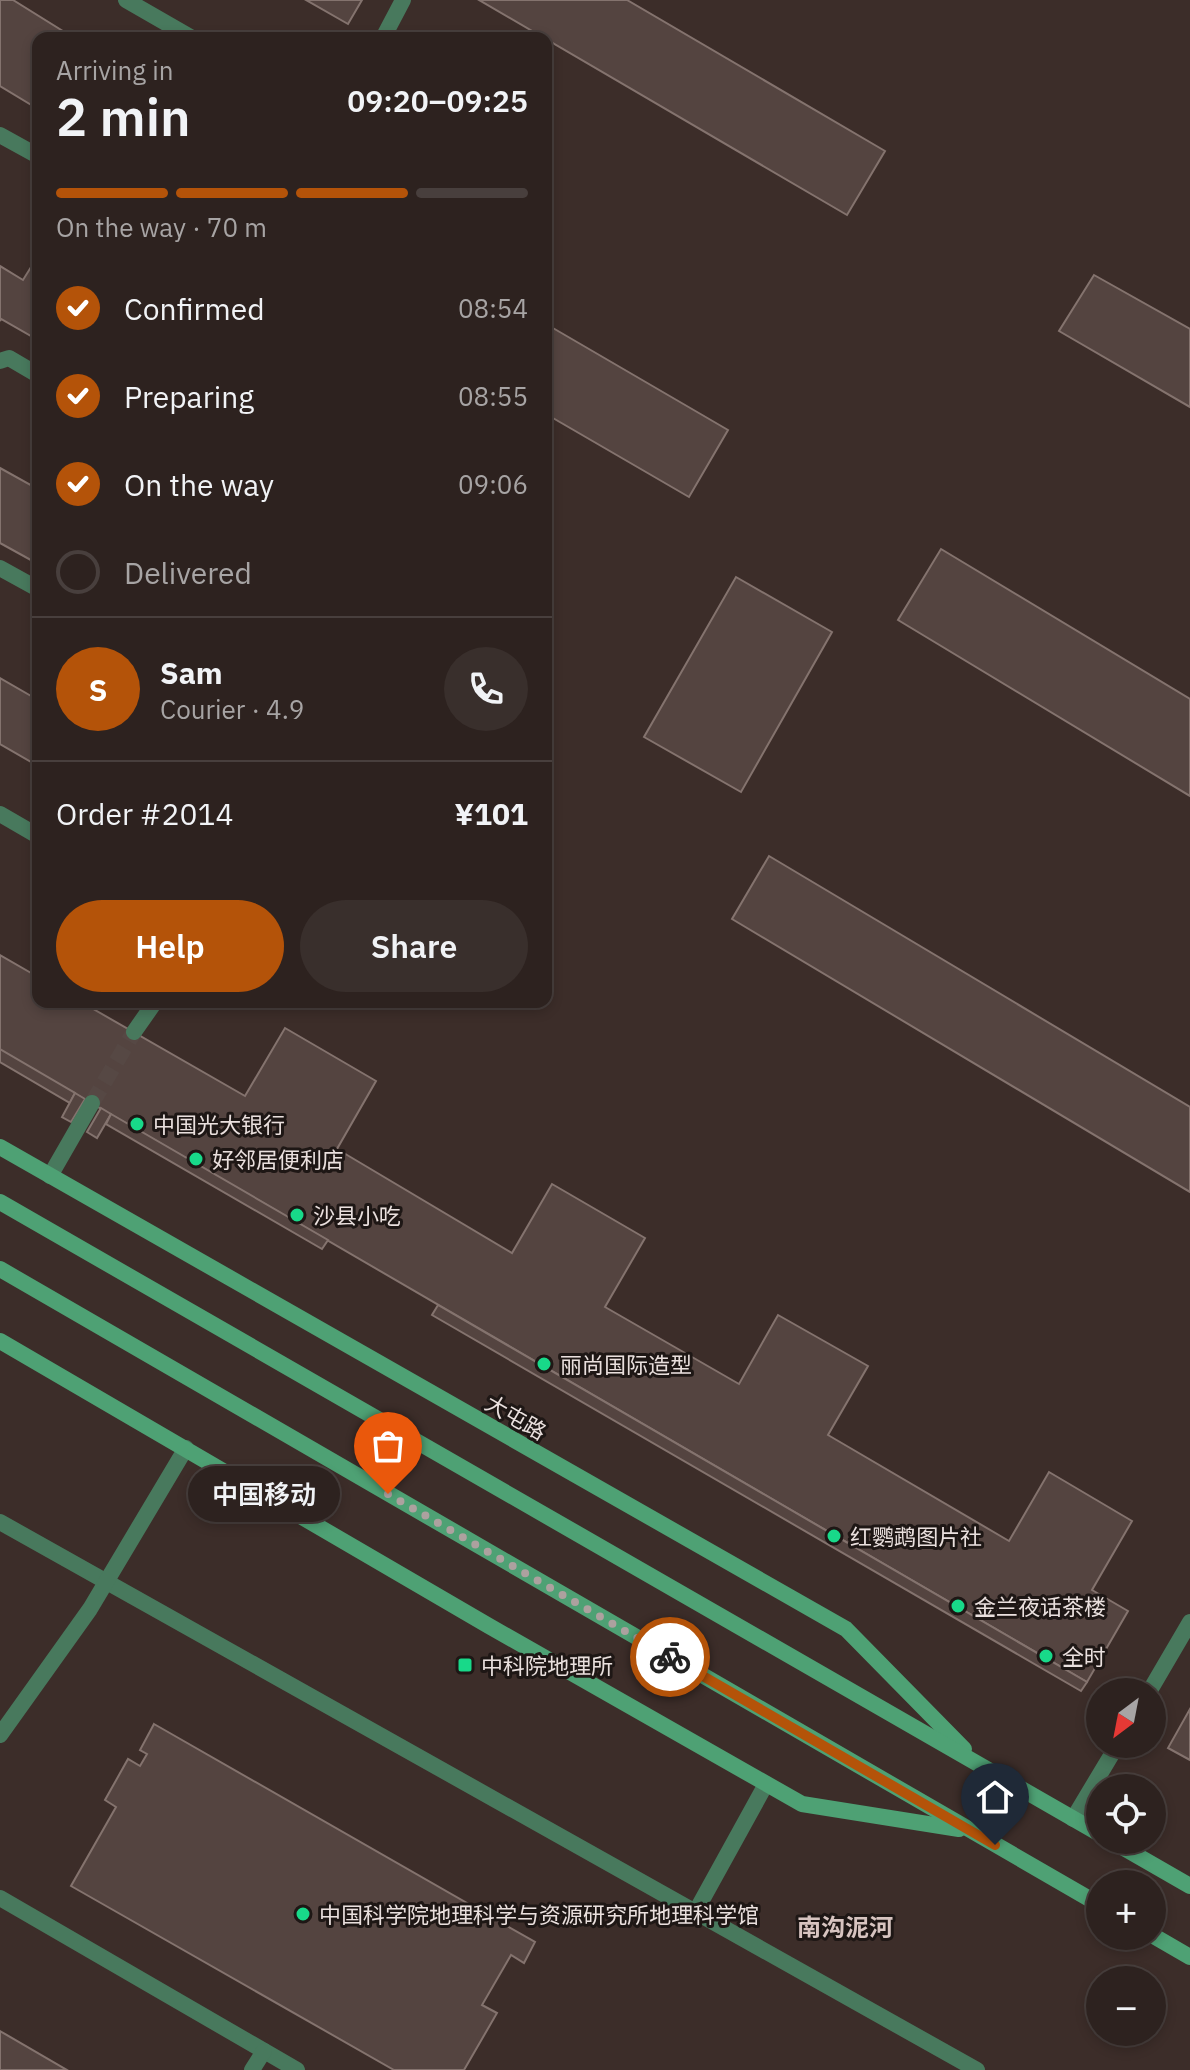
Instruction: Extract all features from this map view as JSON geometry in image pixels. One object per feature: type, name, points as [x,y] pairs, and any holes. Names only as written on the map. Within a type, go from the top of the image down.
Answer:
[{"type":"main road","name":"大屯路","points":[[0,1147],[846,1629],[979,1765]]},
{"type":"main road","name":"大屯路","points":[[0,1202],[1086,1826]]},
{"type":"main road","points":[[0,1269],[1086,1897]]},
{"type":"main road","points":[[0,1341],[502,1634],[802,1804],[969,1830]]},
{"type":"main road","points":[[1134,1854],[1190,1886]]},
{"type":"main road","points":[[1166,1943],[1190,1957]]},
{"type":"street","points":[[126,0],[182,32]]},
{"type":"street","points":[[386,32],[403,0]]},
{"type":"street","points":[[0,135],[32,153]]},
{"type":"street","points":[[0,361],[9,358],[32,371]]},
{"type":"street","points":[[0,568],[32,586]]},
{"type":"street","points":[[0,814],[32,833]]},
{"type":"street","points":[[134,1032],[151,1008]]},
{"type":"street","points":[[50,1176],[92,1103]]},
{"type":"street","points":[[0,1735],[90,1609],[186,1448]]},
{"type":"street","points":[[0,1522],[977,2070]]},
{"type":"street","points":[[1157,1678],[1190,1622]]},
{"type":"street","points":[[1073,1819],[1110,1758]]},
{"type":"street","points":[[696,1911],[766,1784]]},
{"type":"street","points":[[0,1898],[297,2070]]},
{"type":"street","points":[[252,2070],[264,2051]]},
{"type":"building","points":[[0,0],[13,0],[64,32],[32,32],[32,105],[0,86]]},
{"type":"building","points":[[306,0],[362,0],[348,24]]},
{"type":"building","points":[[479,0],[627,0],[885,151],[847,215],[552,43],[552,32],[534,32]]},
{"type":"building","points":[[32,265],[32,337],[0,321],[0,266],[23,280]]},
{"type":"building","points":[[1094,275],[1190,329],[1190,407],[1059,331]]},
{"type":"building","points":[[552,327],[728,430],[689,497],[552,417]]},
{"type":"building","points":[[0,468],[32,486],[32,561],[0,543]]},
{"type":"building","points":[[941,549],[1190,699],[1190,796],[898,620]]},
{"type":"building","points":[[736,577],[832,632],[741,792],[644,737]]},
{"type":"building","points":[[0,678],[32,697],[32,763],[0,744]]},
{"type":"building","points":[[769,856],[1190,1107],[1190,1192],[732,919]]},
{"type":"building","points":[[0,955],[32,974],[32,1008],[91,1008],[245,1096],[285,1028],[376,1081],[337,1149],[512,1253],[552,1184],[645,1238],[605,1307],[739,1384],[778,1315],[868,1366],[828,1435],[1009,1541],[1049,1472],[1132,1521],[1092,1590],[1128,1611],[1086,1681],[0,1050]]},
{"type":"building","points":[[0,1049],[75,1093],[70,1103],[0,1062]]},
{"type":"building","points":[[75,1093],[85,1099],[71,1122],[62,1117]]},
{"type":"building","points":[[101,1108],[111,1114],[97,1138],[87,1132]]},
{"type":"building","points":[[111,1114],[328,1240],[322,1249],[106,1124]]},
{"type":"building","points":[[438,1305],[1086,1684],[1081,1691],[432,1315]]},
{"type":"building","points":[[1190,1709],[1190,1760],[1168,1748]]},
{"type":"building","name":"中国科学院地理科学与资源研究所地理科学馆","points":[[154,1724],[535,1942],[524,1963],[511,1955],[482,2005],[497,2013],[464,2070],[394,2070],[71,1886],[116,1807],[105,1800],[128,1759],[140,1766],[147,1754],[140,1750]]},
{"type":"building","points":[[0,2031],[67,2070],[0,2070]]},
{"type":"tunnel","points":[[92,1103],[134,1032]]},
{"type":"way so far","points":[[388,1494],[670,1657]]},
{"type":"place","name":"中国光大银行","points":[[137,1124]]},
{"type":"place","name":"好邻居便利店","points":[[196,1159]]},
{"type":"place","name":"沙县小吃","points":[[297,1215]]},
{"type":"place","name":"丽尚国际造型","points":[[544,1364]]},
{"type":"place","name":"中国移动","points":[[388,1494]]},
{"type":"place","name":"红鹦鹉图片社","points":[[834,1536]]},
{"type":"place","name":"金兰夜话茶楼","points":[[958,1606]]},
{"type":"place","name":"全时","points":[[1046,1656]]},
{"type":"place","name":"中科院地理所","points":[[465,1665]]},
{"type":"place","name":"中国科学院地理科学与资源研究所地理科学馆","points":[[303,1914]]},
{"type":"district","name":"南沟泥河","points":[[845,1927]]},
{"type":"route","points":[[670,1657],[995,1845]]}]
